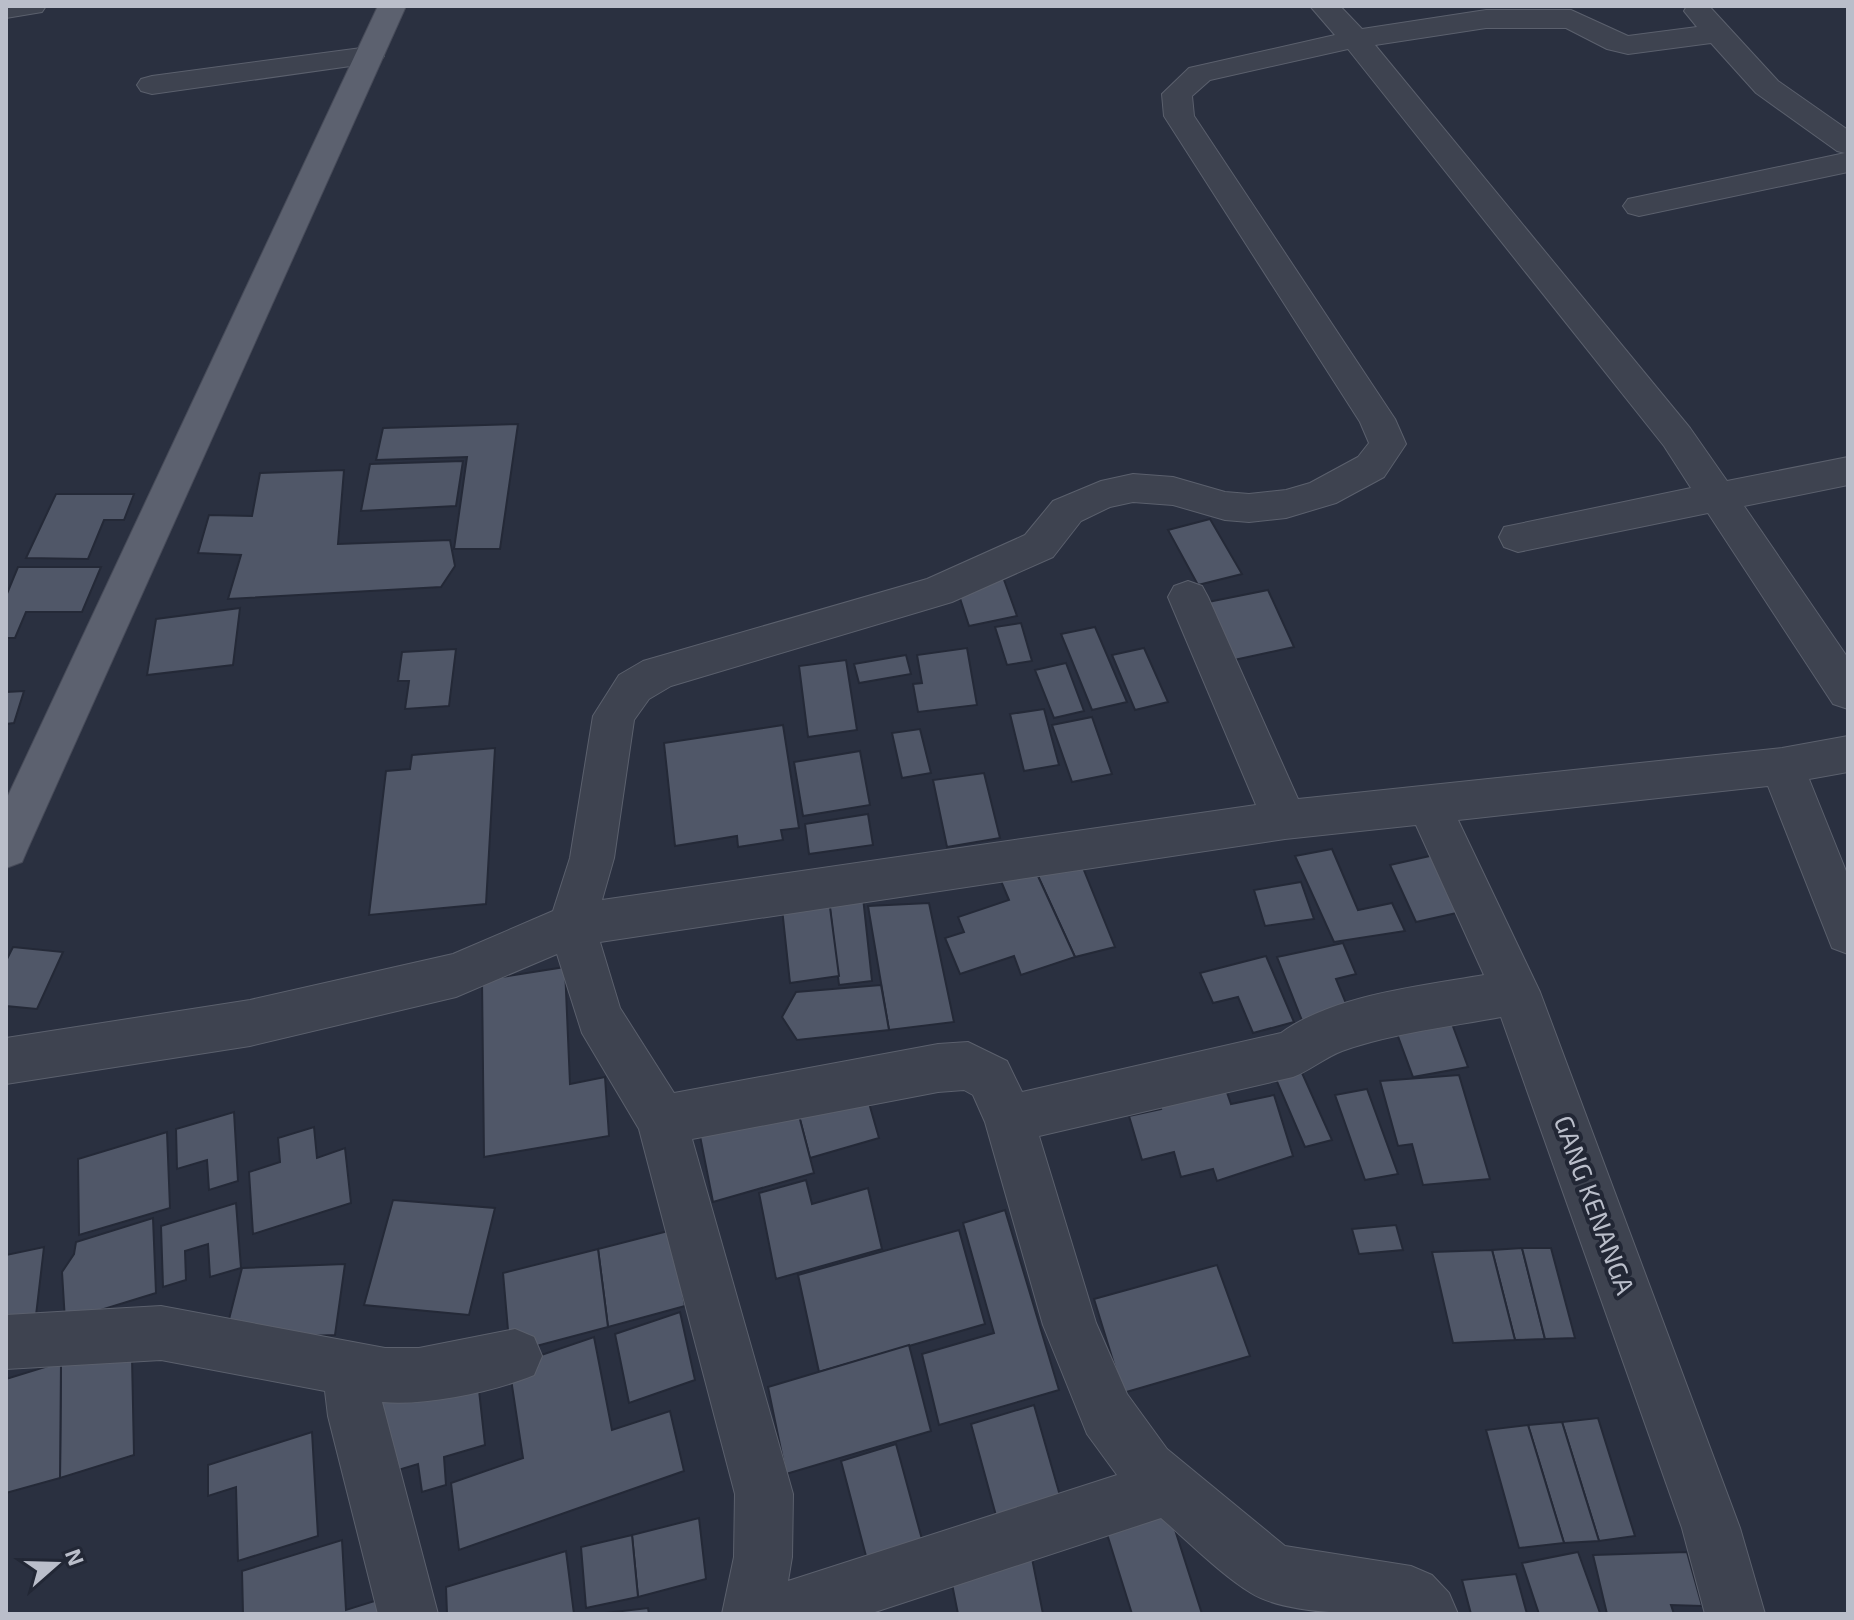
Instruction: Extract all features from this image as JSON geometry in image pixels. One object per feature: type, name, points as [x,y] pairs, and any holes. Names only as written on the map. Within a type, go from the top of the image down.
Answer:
[{"type":"main road","points":[[7,845],[392,6]]},
{"type":"street","points":[[6,9],[32,6]]},
{"type":"street","points":[[1324,6],[1355,39],[1677,437],[1719,495],[1848,692]]},
{"type":"street","points":[[1693,6],[1767,87],[1847,147]]},
{"type":"street","points":[[752,1614],[763,1557],[764,1494],[662,1120],[599,1017],[572,925],[592,858],[614,716],[634,687],[658,673],[938,591],[1039,546],[1067,511],[1101,495],[1133,488],[1173,491],[1225,506],[1249,508],[1286,504],[1323,493],[1371,467],[1388,444],[1377,419],[1179,116],[1177,94],[1200,74],[1355,39],[1505,18],[1571,19],[1617,43],[1628,45],[1718,33]]},
{"type":"street","points":[[152,85],[369,56]]},
{"type":"street","points":[[1639,206],[1847,147]]},
{"type":"street","points":[[1518,537],[1848,471]]},
{"type":"street","points":[[1188,597],[1285,820]]},
{"type":"street","points":[[6,1061],[250,1023],[456,975],[572,925],[1285,820],[1782,766],[1848,754]]},
{"type":"street","points":[[1782,766],[1848,933]]},
{"type":"street","name":"GANG KENANGA","points":[[1429,805],[1516,992],[1711,1528],[1735,1614]]},
{"type":"street","points":[[1009,1119],[1293,1054],[1300,1044],[1356,1024],[1516,992]]},
{"type":"street","points":[[662,1120],[938,1068],[968,1066],[990,1078],[1009,1119],[1070,1325],[1107,1414],[1147,1469],[1272,1573],[1411,1596],[1428,1614]]},
{"type":"street","points":[[6,1342],[161,1333],[385,1375],[419,1375],[515,1356]]},
{"type":"street","points":[[349,1368],[356,1416],[408,1614]]},
{"type":"street","points":[[778,1614],[1169,1487]]},
{"type":"building","points":[[518,424],[500,549],[454,549],[467,457],[376,460],[383,428]]},
{"type":"building","points":[[463,461],[456,506],[361,511],[370,464]]},
{"type":"building","points":[[344,470],[338,544],[450,540],[455,566],[441,587],[228,599],[241,555],[198,553],[209,515],[252,516],[260,473]]},
{"type":"building","points":[[56,494],[134,494],[124,520],[104,520],[88,559],[26,558]]},
{"type":"building","points":[[1210,519],[1242,574],[1198,585],[1168,530]]},
{"type":"building","points":[[18,567],[101,567],[82,612],[26,612],[15,638],[6,638],[6,596]]},
{"type":"building","points":[[1003,577],[1017,616],[969,626],[956,586]]},
{"type":"building","points":[[1268,590],[1294,647],[1234,660],[1208,602]]},
{"type":"building","points":[[240,608],[233,665],[147,675],[156,619]]},
{"type":"building","points":[[1021,623],[1032,661],[1007,665],[995,627]]},
{"type":"building","points":[[1095,627],[1127,702],[1092,710],[1061,634]]},
{"type":"building","points":[[967,648],[977,705],[918,712],[913,684],[922,683],[917,655]]},
{"type":"building","points":[[1144,648],[1168,702],[1135,710],[1112,655]]},
{"type":"building","points":[[456,649],[449,706],[405,709],[409,681],[398,681],[402,652]]},
{"type":"building","points":[[906,655],[911,674],[859,683],[854,664]]},
{"type":"building","points":[[846,660],[857,730],[808,737],[799,666]]},
{"type":"building","points":[[1066,663],[1084,711],[1054,718],[1035,670]]},
{"type":"building","points":[[24,691],[14,723],[6,724],[6,692]]},
{"type":"building","points":[[1044,709],[1059,765],[1024,771],[1010,714]]},
{"type":"building","points":[[1092,717],[1112,774],[1072,782],[1052,725]]},
{"type":"building","points":[[783,725],[799,828],[781,830],[783,840],[738,847],[737,836],[675,846],[664,743]]},
{"type":"building","points":[[920,729],[931,773],[902,778],[892,733]]},
{"type":"building","points":[[495,748],[486,904],[369,915],[386,771],[410,769],[412,755]]},
{"type":"building","points":[[860,751],[870,805],[803,816],[794,762]]},
{"type":"building","points":[[984,773],[1000,838],[947,847],[933,780]]},
{"type":"building","points":[[868,814],[873,845],[809,854],[805,824]]},
{"type":"building","points":[[1332,849],[1358,910],[1392,903],[1405,931],[1334,942],[1295,856]]},
{"type":"building","points":[[1077,853],[1115,947],[1075,957],[1032,863]]},
{"type":"building","points":[[1443,853],[1470,910],[1416,922],[1390,865]]},
{"type":"building","points":[[1032,863],[1075,957],[1021,975],[1014,956],[960,974],[945,938],[964,932],[958,917],[1009,900],[998,874]]},
{"type":"building","points":[[1301,882],[1314,919],[1265,926],[1254,890]]},
{"type":"building","points":[[862,888],[872,981],[839,985],[828,892]]},
{"type":"building","points":[[828,892],[839,976],[790,983],[781,899]]},
{"type":"building","points":[[929,903],[954,1022],[889,1030],[868,906]]},
{"type":"building","points":[[1343,943],[1356,974],[1336,979],[1350,1013],[1303,1023],[1277,957]]},
{"type":"building","points":[[13,947],[63,952],[37,1009],[6,1006],[6,961]]},
{"type":"building","points":[[1266,956],[1294,1022],[1253,1033],[1238,997],[1213,1003],[1200,973]]},
{"type":"building","points":[[565,967],[570,1084],[605,1077],[609,1136],[484,1157],[482,980]]},
{"type":"building","points":[[881,985],[889,1030],[797,1040],[782,1017],[796,992]]},
{"type":"building","points":[[1451,1021],[1468,1067],[1413,1077],[1396,1031]]},
{"type":"building","points":[[1294,1055],[1332,1140],[1305,1147],[1269,1063]]},
{"type":"building","points":[[1221,1075],[1231,1104],[1274,1095],[1293,1156],[1217,1181],[1213,1169],[1181,1177],[1174,1152],[1142,1160],[1129,1116],[1161,1109],[1155,1091]]},
{"type":"building","points":[[1459,1075],[1490,1179],[1423,1185],[1412,1144],[1398,1146],[1380,1081]]},
{"type":"building","points":[[865,1089],[879,1138],[810,1158],[797,1108]]},
{"type":"building","points":[[1367,1089],[1398,1174],[1365,1180],[1335,1095]]},
{"type":"building","points":[[797,1108],[814,1173],[713,1202],[700,1136]]},
{"type":"building","points":[[234,1112],[238,1181],[209,1190],[207,1160],[177,1169],[176,1129]]},
{"type":"building","points":[[314,1127],[317,1158],[345,1148],[351,1203],[253,1234],[249,1172],[280,1162],[278,1138]]},
{"type":"building","points":[[167,1132],[170,1208],[79,1235],[78,1159]]},
{"type":"building","points":[[806,1180],[812,1204],[868,1188],[882,1249],[776,1279],[759,1193]]},
{"type":"building","points":[[393,1200],[495,1208],[469,1315],[364,1305]]},
{"type":"building","points":[[236,1203],[241,1268],[210,1277],[208,1244],[185,1251],[186,1280],[163,1287],[161,1226]]},
{"type":"building","points":[[1005,1210],[1059,1390],[939,1425],[922,1354],[994,1333],[963,1223]]},
{"type":"building","points":[[153,1218],[156,1293],[65,1321],[62,1272],[74,1254],[76,1242]]},
{"type":"building","points":[[1396,1225],[1403,1250],[1359,1254],[1352,1229]]},
{"type":"building","points":[[672,1230],[685,1306],[608,1327],[598,1249]]},
{"type":"building","points":[[959,1230],[985,1324],[819,1372],[798,1275]]},
{"type":"building","points":[[44,1247],[35,1324],[6,1330],[6,1255]]},
{"type":"building","points":[[1522,1248],[1545,1339],[1515,1340],[1492,1250]]},
{"type":"building","points":[[1522,1248],[1551,1248],[1575,1338],[1545,1339]]},
{"type":"building","points":[[598,1249],[608,1327],[510,1353],[503,1273]]},
{"type":"building","points":[[1492,1250],[1515,1340],[1453,1343],[1432,1252]]},
{"type":"building","points":[[345,1264],[335,1335],[224,1339],[242,1268]]},
{"type":"building","points":[[1217,1265],[1250,1356],[1123,1393],[1094,1299]]},
{"type":"building","points":[[680,1312],[695,1380],[629,1403],[615,1334]]},
{"type":"building","points":[[594,1337],[612,1430],[670,1411],[684,1471],[459,1550],[451,1483],[523,1458],[509,1366]]},
{"type":"building","points":[[909,1345],[931,1431],[786,1474],[768,1387]]},
{"type":"building","points":[[132,1357],[134,1455],[60,1478],[61,1362]]},
{"type":"building","points":[[61,1362],[60,1478],[6,1493],[6,1379]]},
{"type":"building","points":[[477,1372],[485,1445],[444,1457],[446,1485],[422,1492],[418,1464],[385,1474],[380,1400]]},
{"type":"building","points":[[1034,1405],[1065,1513],[1001,1534],[971,1424]]},
{"type":"building","points":[[1598,1418],[1635,1536],[1599,1541],[1562,1422]]},
{"type":"building","points":[[1562,1422],[1599,1541],[1564,1543],[1528,1425]]},
{"type":"building","points":[[1528,1425],[1564,1543],[1519,1548],[1486,1430]]},
{"type":"building","points":[[312,1432],[318,1536],[238,1561],[236,1487],[208,1496],[208,1465]]},
{"type":"building","points":[[896,1444],[926,1554],[871,1575],[841,1461]]},
{"type":"building","points":[[1170,1514],[1202,1614],[1132,1614],[1107,1534]]},
{"type":"building","points":[[699,1518],[706,1579],[638,1597],[632,1535]]},
{"type":"building","points":[[632,1535],[638,1597],[586,1608],[581,1547]]},
{"type":"building","points":[[342,1540],[346,1610],[384,1598],[385,1614],[243,1614],[242,1571]]},
{"type":"building","points":[[1029,1543],[1043,1614],[958,1614],[948,1564]]},
{"type":"building","points":[[566,1551],[574,1614],[447,1614],[446,1587]]},
{"type":"building","points":[[1578,1552],[1600,1613],[1539,1614],[1522,1563]]},
{"type":"building","points":[[1687,1552],[1702,1606],[1671,1605],[1674,1614],[1607,1614],[1593,1555]]},
{"type":"building","points":[[1516,1574],[1527,1614],[1471,1614],[1462,1580]]},
{"type":"building","points":[[648,1608],[649,1614],[597,1614]]}]
